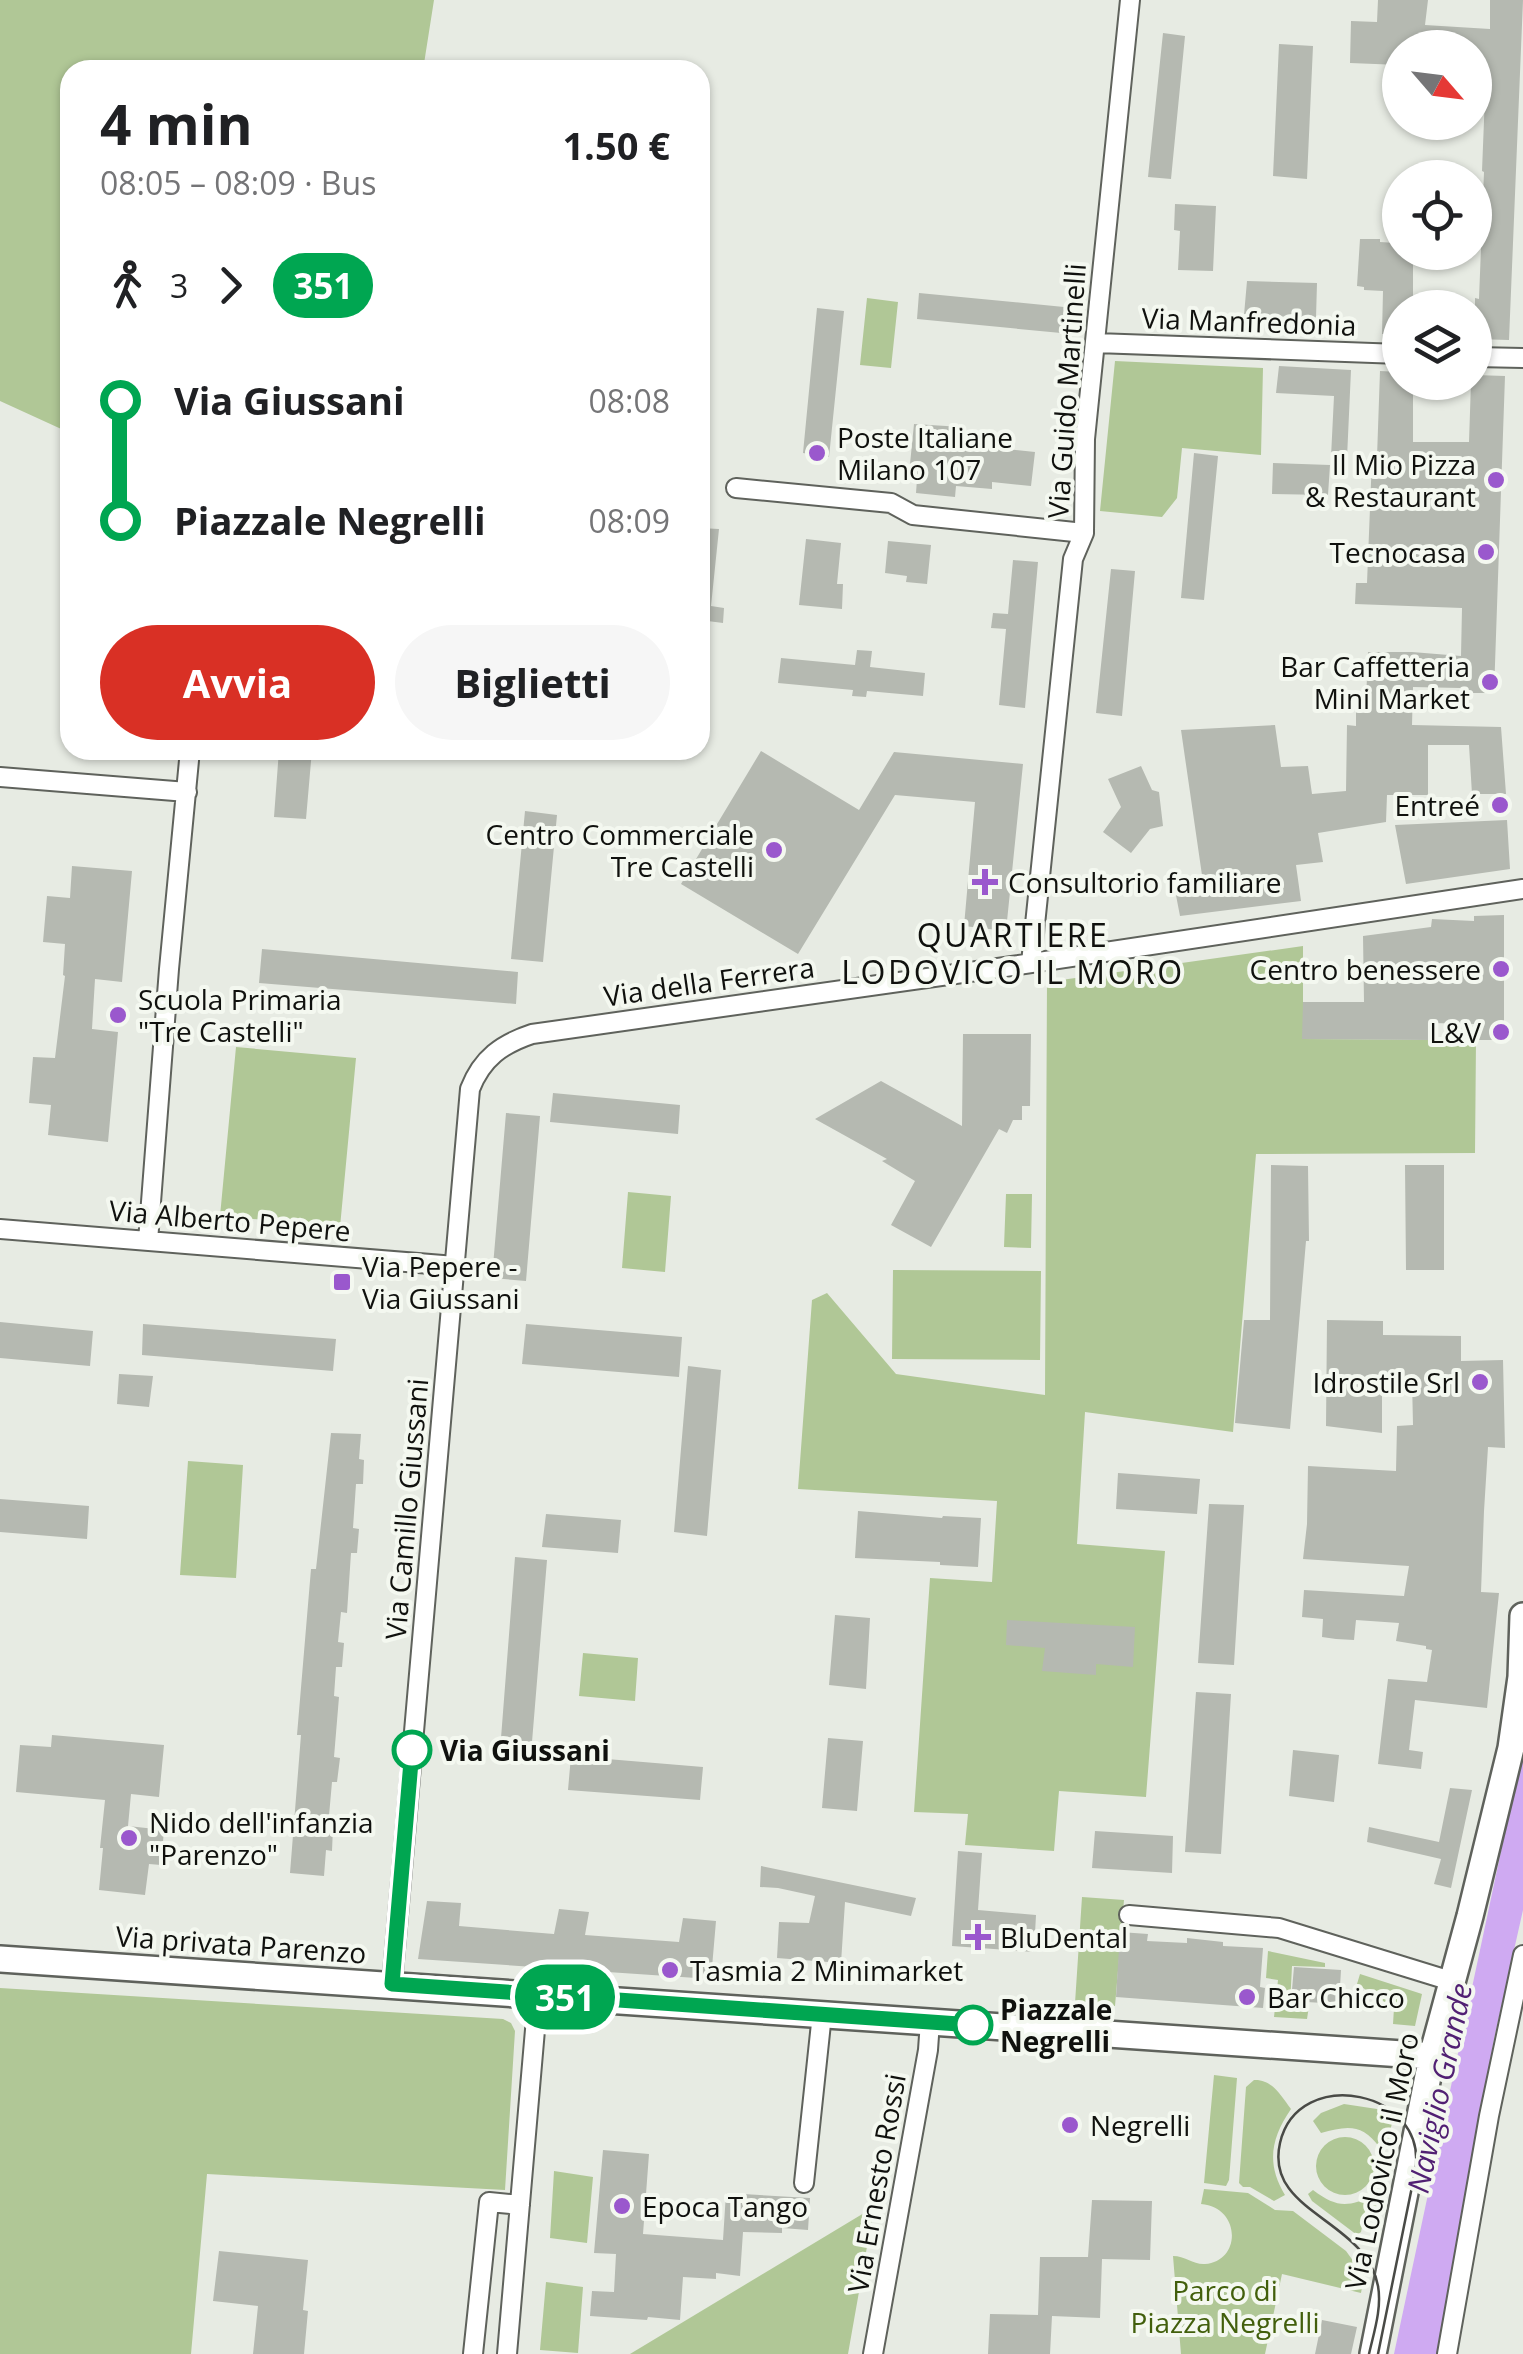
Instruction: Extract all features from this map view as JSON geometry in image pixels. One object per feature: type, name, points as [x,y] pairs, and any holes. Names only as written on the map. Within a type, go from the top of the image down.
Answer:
[{"type":"street","name":"Via Guido Martinelli","points":[[1031,963],[1074,559],[1084,534],[1085,438],[1130,0]]},
{"type":"street","name":"Via Manfredonia","points":[[1096,342],[1382,353]]},
{"type":"street","points":[[1492,357],[1523,358]]},
{"type":"street","points":[[736,488],[891,503],[914,515],[1084,534]]},
{"type":"street","points":[[148,1241],[189,760]]},
{"type":"street","points":[[0,776],[187,792]]},
{"type":"street","name":"Via della Ferrera","points":[[498,1049],[532,1034],[1523,889]]},
{"type":"street","name":"Via Camillo Giussani","points":[[392,1984],[470,1089],[485,1060],[498,1049]]},
{"type":"street","name":"Via Alberto Pepere","points":[[0,1229],[455,1266]]},
{"type":"street","name":"Via Lodovico il Moro","points":[[1373,2354],[1432,2056],[1510,1748],[1521,1676],[1523,1616]]},
{"type":"street","points":[[1129,1915],[1280,1928],[1451,1982]]},
{"type":"street","points":[[1447,2354],[1523,1955]]},
{"type":"street","name":"Via privata Parenzo","points":[[0,1958],[1432,2056]]},
{"type":"street","points":[[506,2354],[538,1995]]},
{"type":"street","points":[[804,2183],[822,2014]]},
{"type":"street","name":"Via Ernesto Rossi","points":[[873,2354],[930,2022]]},
{"type":"street","points":[[474,2354],[489,2202],[520,2205]]},
{"type":"green space","points":[[0,0],[434,0],[425,60],[60,60],[60,428],[0,401]]},
{"type":"green space","points":[[867,298],[898,302],[891,368],[860,365]]},
{"type":"green space","points":[[1115,361],[1263,368],[1261,455],[1182,448],[1177,498],[1162,517],[1100,511]]},
{"type":"green space","points":[[1303,946],[1303,1039],[1476,1040],[1475,1153],[1256,1154],[1233,1432],[1085,1412],[1077,1544],[1165,1551],[1146,1797],[1059,1791],[1054,1851],[965,1845],[968,1814],[914,1812],[930,1578],[992,1582],[997,1501],[798,1489],[812,1300],[827,1293],[896,1374],[1045,1395],[1047,982]]},
{"type":"green space","points":[[236,1047],[356,1058],[340,1227],[220,1216]]},
{"type":"green space","points":[[628,1192],[671,1196],[665,1272],[622,1268]]},
{"type":"green space","points":[[1006,1194],[1032,1194],[1031,1248],[1004,1247]]},
{"type":"green space","points":[[893,1270],[1041,1271],[1040,1360],[892,1359]]},
{"type":"green space","points":[[188,1461],[243,1465],[236,1578],[180,1575]]},
{"type":"green space","points":[[583,1653],[638,1658],[635,1701],[579,1696]]},
{"type":"green space","points":[[1082,1897],[1124,1900],[1115,2006],[1075,2003]]},
{"type":"green space","points":[[1268,1951],[1325,1963],[1325,1967],[1292,1966],[1290,2005],[1309,2006],[1307,2019],[1274,2017],[1278,1980],[1266,1978]]},
{"type":"green space","points":[[1360,1974],[1422,1994],[1415,2026],[1393,2024],[1394,2008],[1357,1984]]},
{"type":"green space","points":[[0,1988],[503,2019],[515,2031],[505,2190],[207,2174],[191,2354],[0,2354]]},
{"type":"green space","points":[[1214,2075],[1237,2078],[1226,2186],[1204,2183]]},
{"type":"green space","points":[[1254,2080],[1271,2085],[1291,2109],[1273,2151],[1275,2173],[1285,2195],[1274,2201],[1239,2183],[1246,2087]]},
{"type":"green space","points":[[1344,2104],[1377,2109],[1393,2119],[1386,2148],[1380,2148],[1367,2134],[1353,2128],[1321,2133],[1313,2121],[1321,2113]]},
{"type":"green space","points":[[1345,2137],[1365,2146],[1374,2166],[1365,2186],[1345,2195],[1325,2186],[1316,2166],[1325,2146]]},
{"type":"green space","points":[[554,2171],[593,2177],[587,2243],[550,2238]]},
{"type":"green space","name":"Parco di Piazza Negrelli","points":[[1204,2189],[1248,2193],[1275,2210],[1293,2211],[1346,2251],[1364,2276],[1361,2293],[1282,2274],[1265,2354],[1181,2354],[1173,2256],[1205,2264],[1217,2261],[1231,2244],[1230,2224],[1224,2214],[1201,2204]]},
{"type":"green space","points":[[1313,2190],[1342,2204],[1374,2196],[1376,2208],[1366,2208],[1357,2235],[1312,2201],[1308,2194]]},
{"type":"green space","points":[[874,2207],[848,2354],[630,2354]]},
{"type":"green space","points":[[546,2282],[583,2287],[578,2353],[540,2350]]},
{"type":"shaded area","points":[[1523,1748],[1523,1910],[1494,2039],[1437,2354],[1394,2354]]},
{"type":"building","points":[[1378,0],[1428,0],[1425,25],[1490,29],[1490,0],[1523,0],[1509,340],[1492,340],[1492,290],[1479,290],[1480,270],[1492,270],[1492,160],[1482,160],[1483,140],[1492,140],[1492,30],[1382,30],[1382,64],[1350,63],[1351,21],[1377,22]]},
{"type":"building","points":[[1163,33],[1185,36],[1171,179],[1148,177]]},
{"type":"building","points":[[1279,44],[1313,46],[1307,179],[1273,176]]},
{"type":"building","points":[[1175,204],[1216,206],[1213,271],[1178,270],[1180,231],[1174,230]]},
{"type":"building","points":[[1360,239],[1380,239],[1382,270],[1413,270],[1413,290],[1364,290],[1357,286]]},
{"type":"building","points":[[1247,281],[1317,283],[1316,318],[1244,315]]},
{"type":"building","points":[[919,293],[1064,307],[1061,333],[917,319]]},
{"type":"building","points":[[817,308],[844,311],[829,457],[803,453]]},
{"type":"building","points":[[1279,366],[1351,370],[1347,458],[1331,457],[1334,396],[1276,393]]},
{"type":"building","points":[[1380,371],[1382,400],[1413,400],[1413,442],[1469,442],[1470,400],[1492,400],[1492,376],[1505,376],[1494,693],[1413,687],[1412,725],[1501,727],[1506,794],[1472,794],[1469,745],[1428,745],[1428,795],[1387,795],[1386,822],[1318,833],[1323,862],[1296,865],[1301,901],[1180,916],[1174,885],[1203,882],[1181,730],[1275,725],[1281,767],[1308,766],[1312,794],[1346,791],[1347,725],[1356,726],[1356,700],[1366,701],[1368,652],[1461,656],[1462,608],[1355,604],[1356,583],[1367,583],[1372,458],[1377,457]]},
{"type":"building","points":[[914,424],[962,427],[960,444],[1035,452],[1031,486],[992,482],[992,489],[956,486],[955,497],[916,493],[918,465],[910,464]]},
{"type":"building","points":[[1194,453],[1218,456],[1204,600],[1181,598]]},
{"type":"building","points":[[1273,463],[1330,465],[1328,495],[1272,494]]},
{"type":"building","points":[[710,529],[719,529],[711,606],[724,608],[723,623],[710,621]]},
{"type":"building","points":[[806,539],[841,543],[837,584],[843,584],[842,609],[799,605]]},
{"type":"building","points":[[888,541],[931,545],[927,584],[906,582],[907,576],[885,573]]},
{"type":"building","points":[[1013,560],[1038,562],[1025,708],[999,705],[1006,629],[991,628],[993,613],[1008,614]]},
{"type":"building","points":[[1111,569],[1135,571],[1122,716],[1096,713]]},
{"type":"building","points":[[857,650],[872,651],[870,667],[925,673],[923,696],[867,691],[866,697],[852,696],[853,690],[778,683],[781,658],[855,665]]},
{"type":"building","points":[[761,751],[859,810],[894,752],[1023,764],[1006,931],[964,926],[975,802],[895,795],[798,954],[681,884]]},
{"type":"building","points":[[278,760],[311,760],[306,819],[274,817]]},
{"type":"building","points":[[1141,766],[1152,790],[1159,792],[1163,826],[1150,829],[1131,853],[1103,832],[1121,807],[1108,779]]},
{"type":"building","points":[[525,811],[557,815],[543,962],[511,959]]},
{"type":"building","points":[[1507,820],[1510,869],[1406,884],[1395,825]]},
{"type":"building","points":[[72,866],[132,871],[122,982],[95,979],[92,1029],[118,1032],[108,1142],[48,1135],[51,1105],[29,1103],[33,1057],[55,1058],[65,976],[65,944],[43,942],[47,896],[70,898]]},
{"type":"building","points":[[1504,915],[1504,1040],[1476,1040],[1476,1024],[1431,1023],[1432,1040],[1302,1039],[1303,1002],[1364,1002],[1363,936],[1431,927],[1432,919],[1474,921],[1474,916]]},
{"type":"building","points":[[262,949],[518,972],[516,1004],[259,983]]},
{"type":"building","points":[[963,1034],[1031,1034],[1030,1106],[1022,1106],[1022,1120],[1013,1120],[1007,1133],[999,1129],[931,1247],[891,1225],[915,1181],[882,1161],[887,1159],[815,1119],[881,1081],[962,1126]]},
{"type":"building","points":[[553,1093],[680,1105],[678,1134],[550,1122]]},
{"type":"building","points":[[506,1113],[540,1116],[526,1281],[492,1278]]},
{"type":"building","points":[[1271,1165],[1308,1166],[1309,1241],[1290,1429],[1235,1423],[1244,1320],[1270,1320]]},
{"type":"building","points":[[1405,1165],[1444,1165],[1444,1270],[1406,1270]]},
{"type":"building","points":[[1327,1320],[1383,1321],[1383,1335],[1461,1336],[1461,1361],[1503,1360],[1505,1448],[1488,1447],[1484,1511],[1481,1592],[1499,1593],[1487,1708],[1415,1700],[1409,1750],[1423,1752],[1421,1769],[1378,1764],[1388,1679],[1427,1682],[1432,1650],[1396,1641],[1399,1623],[1356,1620],[1354,1640],[1336,1639],[1322,1637],[1323,1619],[1302,1617],[1304,1590],[1404,1596],[1409,1566],[1303,1559],[1308,1466],[1396,1471],[1397,1426],[1413,1425],[1412,1380],[1382,1381],[1382,1433],[1326,1426]]},
{"type":"building","points":[[0,1322],[93,1331],[90,1366],[0,1358]]},
{"type":"building","points":[[143,1324],[336,1339],[333,1371],[142,1355]]},
{"type":"building","points":[[526,1324],[682,1337],[679,1377],[522,1364]]},
{"type":"building","points":[[688,1366],[721,1370],[707,1536],[674,1532]]},
{"type":"building","points":[[119,1374],[153,1376],[149,1407],[117,1404]]},
{"type":"building","points":[[331,1433],[361,1434],[359,1459],[364,1460],[363,1484],[356,1484],[353,1528],[359,1529],[357,1553],[351,1553],[347,1613],[341,1612],[338,1642],[344,1643],[342,1667],[336,1667],[334,1696],[339,1697],[334,1757],[340,1758],[337,1782],[332,1782],[328,1827],[333,1827],[332,1851],[326,1850],[324,1876],[290,1873],[311,1569],[316,1569]]},
{"type":"building","points":[[1118,1473],[1200,1479],[1197,1514],[1116,1509]]},
{"type":"building","points":[[0,1499],[89,1506],[87,1539],[0,1532]]},
{"type":"building","points":[[1209,1504],[1244,1505],[1234,1665],[1198,1663]]},
{"type":"building","points":[[858,1511],[981,1518],[978,1567],[855,1558]]},
{"type":"building","points":[[546,1514],[621,1520],[618,1553],[542,1547]]},
{"type":"building","points":[[515,1557],[547,1560],[531,1754],[500,1751]]},
{"type":"building","points":[[835,1615],[870,1618],[866,1689],[829,1685]]},
{"type":"building","points":[[1007,1620],[1135,1627],[1133,1667],[1096,1664],[1096,1675],[1042,1671],[1045,1648],[1006,1645]]},
{"type":"building","points":[[1196,1692],[1231,1694],[1221,1854],[1185,1852]]},
{"type":"building","points":[[52,1735],[164,1745],[159,1797],[131,1794],[128,1826],[164,1830],[161,1865],[149,1864],[145,1895],[99,1890],[105,1800],[16,1792],[20,1745],[51,1747]]},
{"type":"building","points":[[828,1738],[863,1741],[857,1811],[822,1808]]},
{"type":"building","points":[[1293,1750],[1339,1755],[1334,1802],[1289,1796]]},
{"type":"building","points":[[571,1756],[703,1767],[700,1800],[568,1790]]},
{"type":"building","points":[[1450,1788],[1472,1790],[1451,1888],[1434,1884],[1441,1859],[1367,1842],[1369,1827],[1439,1842]]},
{"type":"building","points":[[1095,1831],[1173,1836],[1172,1873],[1092,1868]]},
{"type":"building","points":[[958,1851],[982,1853],[978,1910],[1036,1915],[1034,1952],[952,1946]]},
{"type":"building","points":[[761,1866],[916,1898],[911,1916],[845,1902],[841,1963],[777,1958],[779,1922],[809,1923],[815,1896],[760,1887]]},
{"type":"building","points":[[427,1901],[461,1903],[459,1926],[554,1934],[559,1909],[589,1912],[585,1935],[679,1942],[683,1918],[716,1921],[711,1979],[418,1959]]},
{"type":"building","points":[[1120,1932],[1148,1934],[1147,1941],[1187,1943],[1187,1938],[1223,1942],[1223,1946],[1263,1948],[1263,2008],[1116,1997]]},
{"type":"building","points":[[1294,1967],[1341,1970],[1339,2004],[1291,2001]]},
{"type":"building","points":[[603,2150],[649,2154],[643,2234],[723,2240],[726,2193],[810,2198],[808,2230],[743,2232],[740,2276],[716,2273],[716,2279],[683,2277],[680,2320],[590,2316],[592,2291],[614,2292],[616,2254],[594,2253]]},
{"type":"building","points":[[1092,2200],[1152,2201],[1150,2260],[1102,2259],[1100,2318],[1052,2316],[1050,2354],[988,2354],[990,2314],[1038,2315],[1040,2257],[1088,2257]]},
{"type":"building","points":[[219,2251],[308,2260],[304,2354],[253,2354],[258,2306],[213,2301]]},
{"type":"building","points":[[1322,2320],[1357,2327],[1351,2354],[1315,2354]]},
{"type":"tram line","points":[[1369,2354],[1379,2303],[1370,2263],[1355,2245],[1301,2201],[1287,2185],[1279,2166],[1280,2143],[1292,2118],[1311,2103],[1335,2096],[1360,2097],[1384,2106],[1403,2122],[1414,2144],[1415,2172],[1378,2354]]},
{"type":"bus line","name":"351","points":[[412,1750],[392,1984],[973,2025]]},
{"type":"place","name":"Poste Italiane Milano 107","points":[[817,453]]},
{"type":"place","name":"Il Mio Pizza & Restaurant","points":[[1496,480]]},
{"type":"place","name":"Tecnocasa","points":[[1486,552]]},
{"type":"place","name":"Bar Caffetteria Mini Market","points":[[1490,682]]},
{"type":"place","name":"Entreé","points":[[1500,805]]},
{"type":"place","name":"Centro Commerciale Tre Castelli","points":[[774,850]]},
{"type":"place","name":"Consultorio familiare","points":[[985,882]]},
{"type":"place","name":"Centro benessere","points":[[1501,969]]},
{"type":"place","name":"Scuola Primaria \"Tre Castelli\"","points":[[118,1015]]},
{"type":"place","name":"L&V","points":[[1501,1032]]},
{"type":"place","name":"Via Pepere - Via Giussani","points":[[342,1282]]},
{"type":"place","name":"Idrostile Srl","points":[[1480,1382]]},
{"type":"place","name":"Via Giussani","points":[[412,1750]]},
{"type":"place","name":"Nido dell'infanzia \"Parenzo\"","points":[[129,1838]]},
{"type":"place","name":"BluDental","points":[[978,1937]]},
{"type":"place","name":"Tasmia 2 Minimarket","points":[[670,1970]]},
{"type":"place","name":"Bar Chicco","points":[[1247,1997]]},
{"type":"place","name":"Piazzale Negrelli","points":[[973,2025]]},
{"type":"place","name":"Negrelli","points":[[1070,2125]]},
{"type":"place","name":"Epoca Tango","points":[[622,2206]]},
{"type":"district","name":"QUARTIERE LODOVICO IL MORO","points":[[1013,952]]},
{"type":"water label","name":"Naviglio Grande","points":[[1439,2088]]}]
